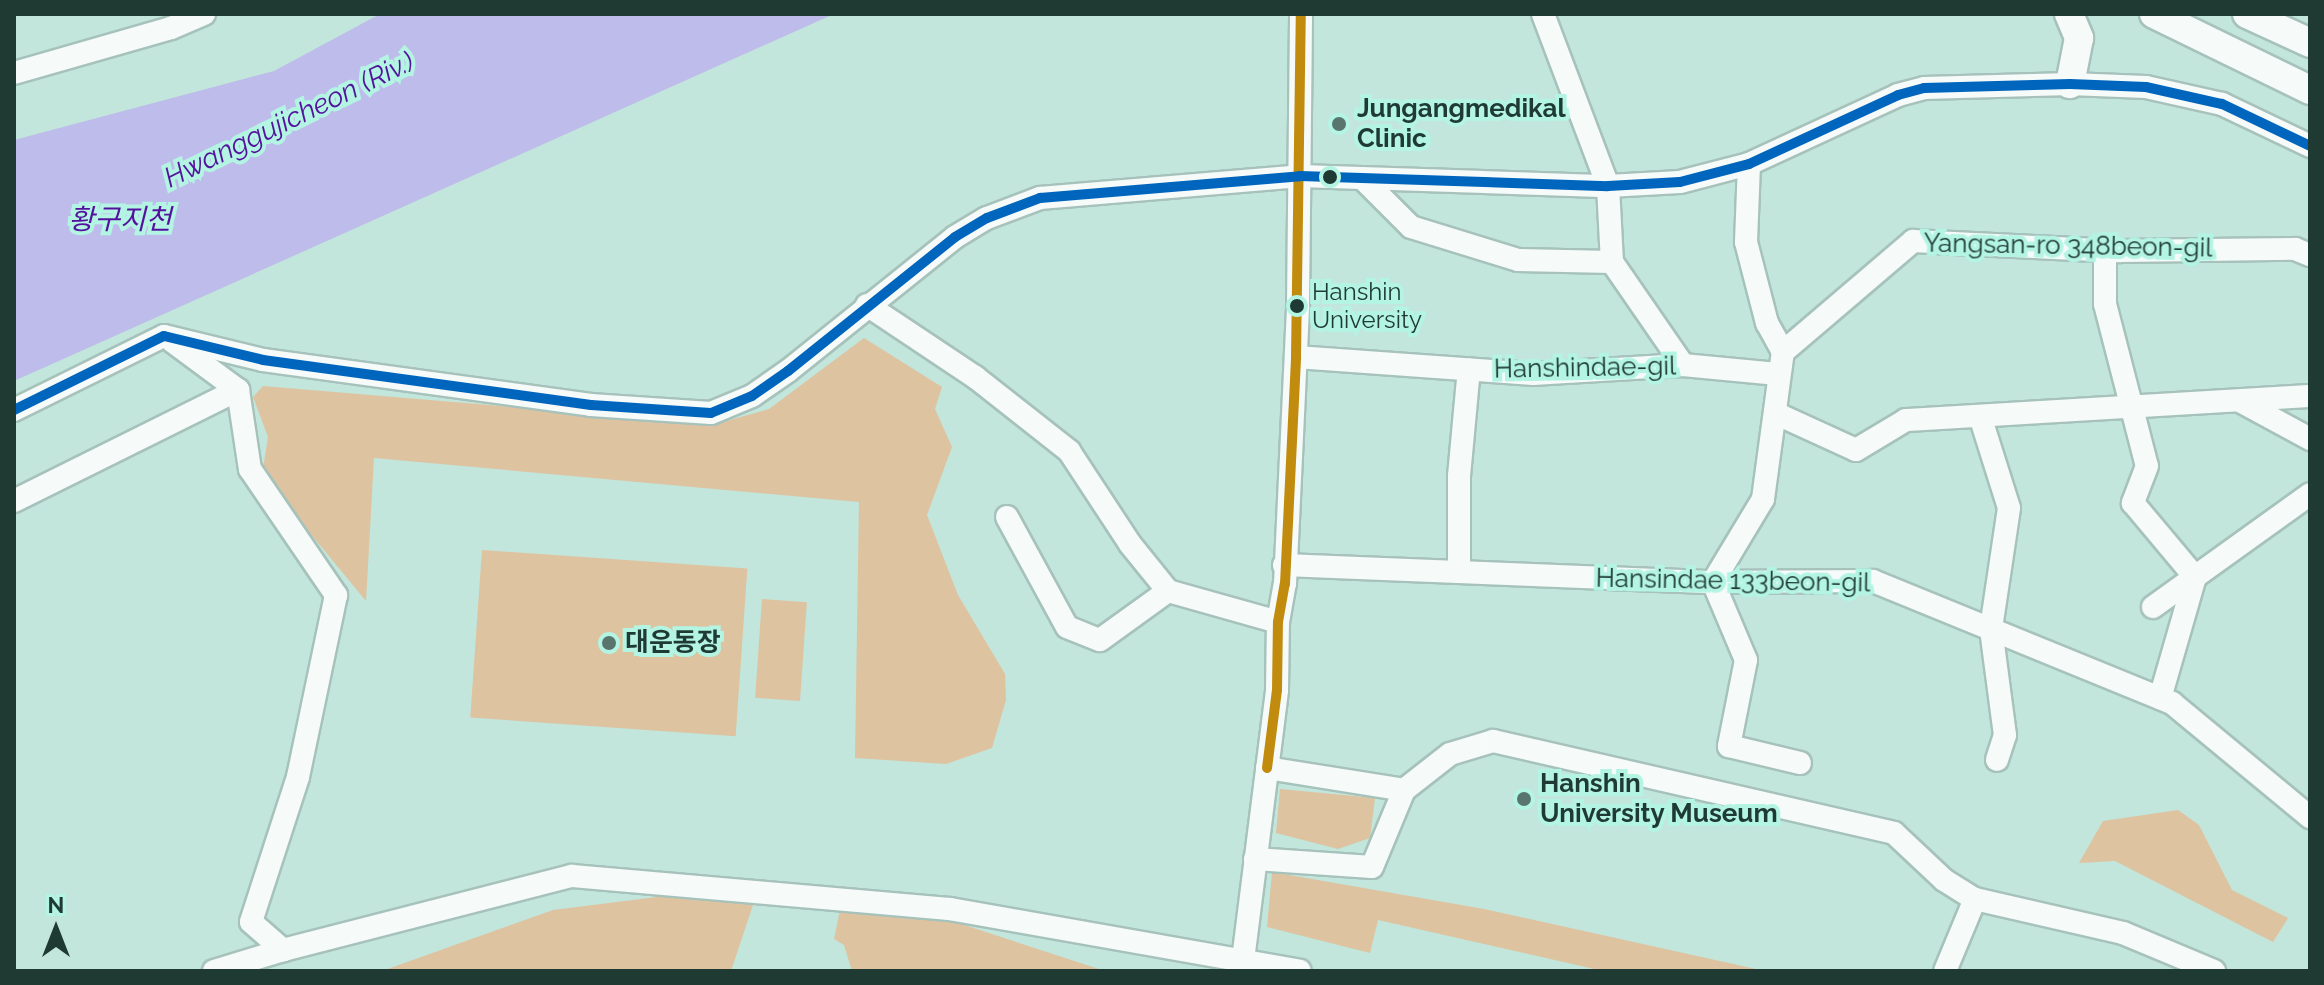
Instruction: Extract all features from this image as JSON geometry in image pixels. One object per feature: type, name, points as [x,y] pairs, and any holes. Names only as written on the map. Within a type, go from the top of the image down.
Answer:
[{"type":"main road","points":[[2069,14],[2079,38],[2070,84]]},
{"type":"main road","points":[[2154,14],[2310,90]]},
{"type":"main road","points":[[2247,14],[2302,38]]},
{"type":"street","points":[[14,73],[171,28],[204,14]]},
{"type":"street","points":[[1243,960],[1277,690],[1278,622],[1296,357],[1301,14]]},
{"type":"street","points":[[1543,14],[1608,186],[1612,262],[1683,365]]},
{"type":"street","points":[[14,410],[164,336],[294,364],[591,405],[711,413],[752,396],[776,380],[867,305],[976,224],[1040,198],[1300,176],[1608,186],[1680,182],[1749,164],[1898,95],[1924,88],[2070,84],[2146,87],[2222,104],[2310,146]]},
{"type":"street","points":[[1749,164],[1746,242],[1780,363],[1763,499],[1713,582],[1746,660],[1729,746],[1800,763]]},
{"type":"street","points":[[1362,178],[1411,227],[1518,260],[1612,262]]},
{"type":"street","name":"Yangsan-ro 348beon-gil","points":[[1780,363],[1913,241],[2105,250],[2295,249],[2310,255]]},
{"type":"street","points":[[2105,250],[2105,304],[2128,407],[2147,466],[2133,503],[2195,577]]},
{"type":"street","points":[[867,305],[975,377],[1069,451],[1130,544],[1168,591],[1278,622]]},
{"type":"street","points":[[164,336],[238,390],[250,469],[336,595],[298,777],[251,922],[283,950]]},
{"type":"street","name":"Hanshindae-gil","points":[[1296,357],[1533,374],[1780,363]]},
{"type":"street","points":[[1459,572],[1459,476],[1469,369]]},
{"type":"street","points":[[14,501],[238,390]]},
{"type":"street","points":[[1775,413],[1856,450],[1906,420],[2310,396]]},
{"type":"street","points":[[2239,400],[2310,439]]},
{"type":"street","points":[[1980,416],[2009,508],[1991,629],[2005,735],[1997,760]]},
{"type":"street","points":[[2153,607],[2310,494]]},
{"type":"street","points":[[1007,517],[1067,627],[1100,640],[1168,591]]},
{"type":"street","name":"Hansindae 133beon-gil","points":[[1284,565],[1713,582],[1873,581],[2172,703],[2310,817]]},
{"type":"street","points":[[2160,698],[2195,577]]},
{"type":"street","points":[[1255,859],[1372,867],[1404,790],[1450,754],[1493,741],[1894,833],[1944,880],[1975,899],[2123,933],[2214,971]]},
{"type":"street","points":[[1267,768],[1404,790]]},
{"type":"street","points":[[214,971],[283,950],[572,876],[950,909],[1300,971]]},
{"type":"street","points":[[1945,971],[1975,899]]},
{"type":"shaded area","points":[[864,338],[942,387],[935,409],[952,447],[927,515],[958,595],[1005,674],[1006,700],[992,748],[946,764],[855,758],[859,502],[374,458],[366,601],[262,475],[268,437],[253,397],[263,386],[715,424],[769,409]]},
{"type":"shaded area","name":"대운동장","points":[[482,550],[747,569],[736,736],[470,718]]},
{"type":"shaded area","points":[[762,599],[807,602],[800,701],[755,698]]},
{"type":"shaded area","points":[[1280,789],[1375,798],[1370,838],[1338,849],[1276,833]]},
{"type":"shaded area","points":[[2178,810],[2199,825],[2232,890],[2288,918],[2273,942],[2115,861],[2079,863],[2103,821]]},
{"type":"shaded area","points":[[1272,872],[1484,909],[1765,971],[1603,971],[1378,920],[1370,953],[1267,927]]},
{"type":"shaded area","points":[[760,884],[731,971],[382,971],[553,910]]},
{"type":"shaded area","points":[[840,910],[952,921],[1105,971],[852,971],[844,945],[834,939]]},
{"type":"water","name":"황구지천","points":[[380,14],[834,14],[14,381],[14,140],[274,71]]},
{"type":"transit line","points":[[1267,768],[1277,690],[1278,622],[1285,584],[1296,357],[1301,14]]},
{"type":"transit line","points":[[14,410],[164,336],[263,360],[591,405],[711,413],[752,396],[788,371],[955,237],[987,218],[1040,198],[1300,176],[1608,186],[1680,182],[1749,164],[1898,95],[1924,88],[2070,84],[2146,87],[2222,104],[2310,146]]},
{"type":"place","name":"Jungangmedikal Clinic","points":[[1339,124]]},
{"type":"place","name":"Hanshin University","points":[[1297,306]]},
{"type":"place","name":"대운동장","points":[[609,643]]},
{"type":"place","name":"Hanshin University Museum","points":[[1524,799]]},
{"type":"water label","name":"Hwanggujicheon (Riv.)","points":[[289,120]]}]
